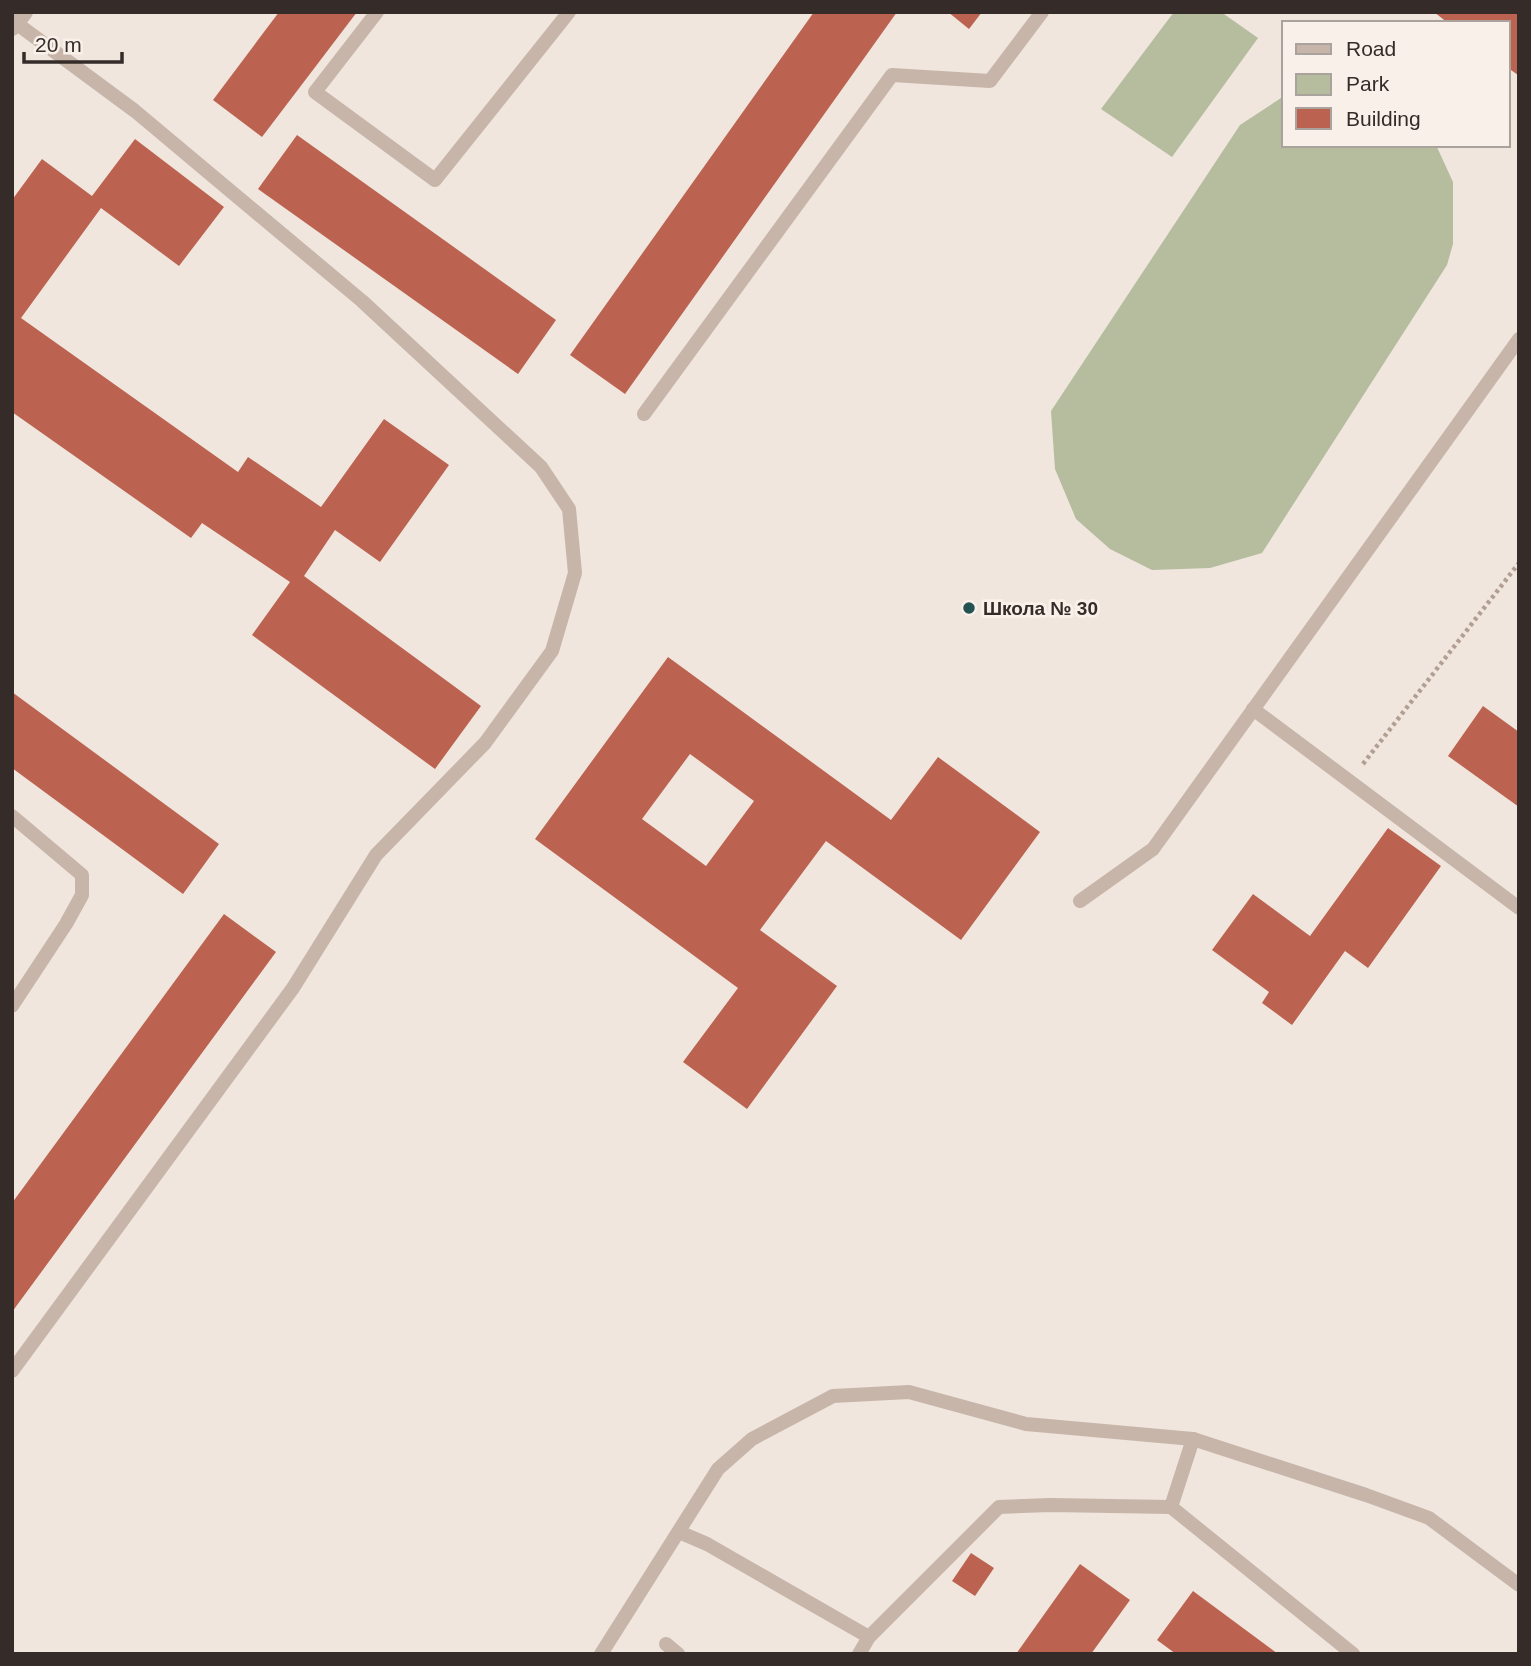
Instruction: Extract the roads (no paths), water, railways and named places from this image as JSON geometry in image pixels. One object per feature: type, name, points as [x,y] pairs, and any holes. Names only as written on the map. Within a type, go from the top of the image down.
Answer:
[{"type":"lane","points":[[377,12],[315,92],[435,180],[569,12]]},
{"type":"lane","points":[[643,414],[892,75],[990,81],[1042,12]]},
{"type":"lane","points":[[12,1371],[293,988],[376,855],[485,743],[552,651],[575,573],[569,509],[541,467],[331,275],[135,111],[17,21]]},
{"type":"lane","points":[[1080,901],[1153,849],[1519,339]]},
{"type":"lane","points":[[1253,709],[1519,908]]},
{"type":"lane","points":[[12,816],[82,875],[82,895],[12,1006]]},
{"type":"lane","points":[[601,1654],[718,1469],[752,1438],[832,1396],[909,1392],[1026,1424],[1193,1438],[1429,1518],[1519,1585]]},
{"type":"lane","points":[[1171,1507],[1193,1438]]},
{"type":"lane","points":[[859,1654],[869,1637],[999,1507],[1050,1505],[1171,1507],[1353,1654]]},
{"type":"lane","points":[[679,1532],[707,1544],[869,1637]]},
{"type":"lane","points":[[666,1644],[678,1654]]},
{"type":"place","name":"Школа № 30","points":[[969,608]]}]
